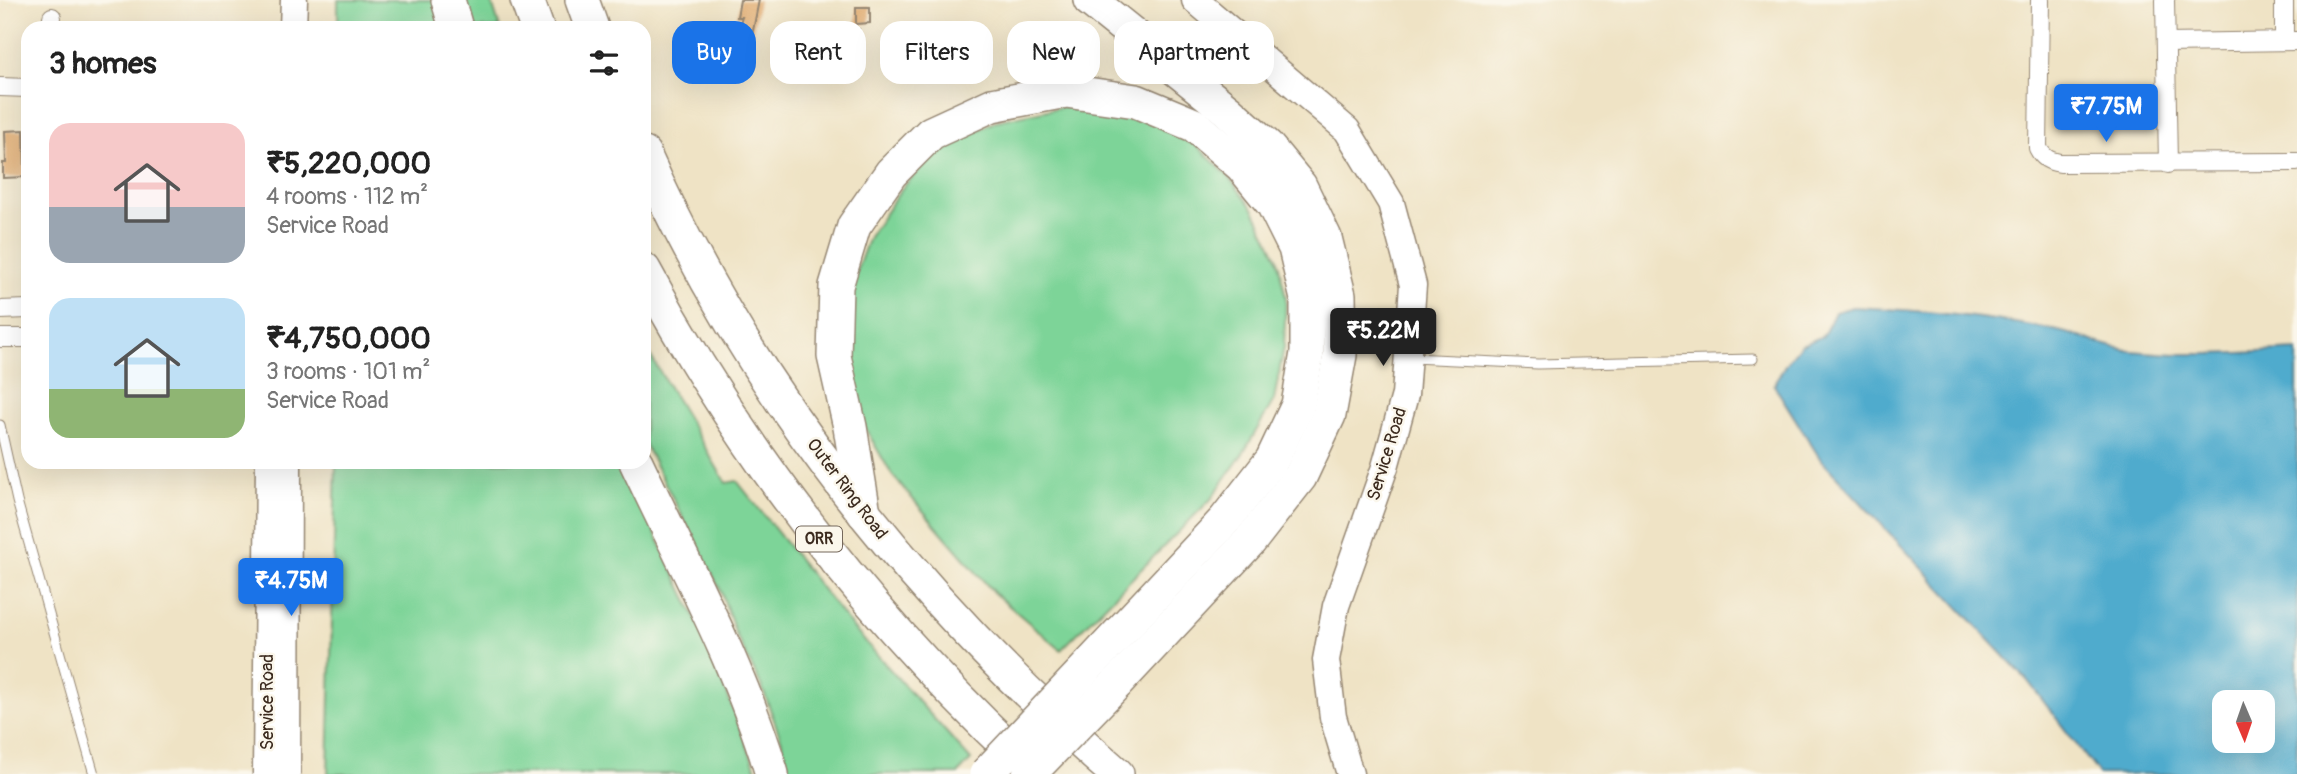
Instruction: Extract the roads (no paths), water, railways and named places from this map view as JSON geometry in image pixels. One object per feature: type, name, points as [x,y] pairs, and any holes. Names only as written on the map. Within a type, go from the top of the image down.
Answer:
[{"type":"highway","points":[[448,0],[454,21]]},
{"type":"highway","points":[[527,0],[534,21]]},
{"type":"highway","points":[[582,0],[590,21]]},
{"type":"highway","points":[[986,774],[1104,673],[1250,541],[1300,477],[1329,415],[1340,355],[1339,295],[1325,238],[1300,186],[1267,146],[1227,110],[1090,0]]},
{"type":"highway","points":[[864,513],[850,427],[834,356],[836,286],[854,226],[891,173],[931,133],[992,105],[1066,90],[1136,101],[1194,125],[1242,166],[1273,204],[1295,248],[1307,299],[1307,353],[1298,405],[1272,460],[1104,673],[1029,774]]},
{"type":"highway","name":"Outer Ring Road","points":[[651,168],[691,249],[742,337],[800,427],[864,513],[978,644],[1027,693],[1117,774]]},
{"type":"highway","name":"ORR","points":[[651,282],[723,405],[809,527],[873,606],[924,663],[1037,774]]},
{"type":"highway","points":[[639,469],[758,727],[772,774]]},
{"type":"main road","points":[[277,0],[277,21]]},
{"type":"main road","points":[[293,21],[294,0]]},
{"type":"main road","name":"Service Road","points":[[1195,0],[1347,130],[1391,203],[1413,285],[1405,395],[1385,467],[1336,606],[1326,660],[1333,717],[1350,774]]},
{"type":"main road","name":"Service Road","points":[[266,774],[269,469]]},
{"type":"main road","name":"Service Road","points":[[287,774],[288,469]]},
{"type":"street","points":[[2040,0],[2038,148],[2041,156],[2060,163],[2297,162]]},
{"type":"street","points":[[2165,0],[2168,164]]},
{"type":"street","points":[[2166,43],[2291,41],[2284,0]]},
{"type":"street","points":[[0,87],[21,88]]},
{"type":"street","points":[[0,310],[21,309]]},
{"type":"street","points":[[0,338],[21,338]]},
{"type":"lane","points":[[1408,358],[1538,365],[1753,359]]},
{"type":"lane","points":[[0,425],[17,501],[94,774]]},
{"type":"water","points":[[1853,307],[1929,312],[2029,325],[2123,349],[2152,353],[2214,354],[2297,350],[2297,774],[2099,774],[2027,680],[1821,460],[1774,385],[1801,345],[1823,336],[1835,312]]}]
